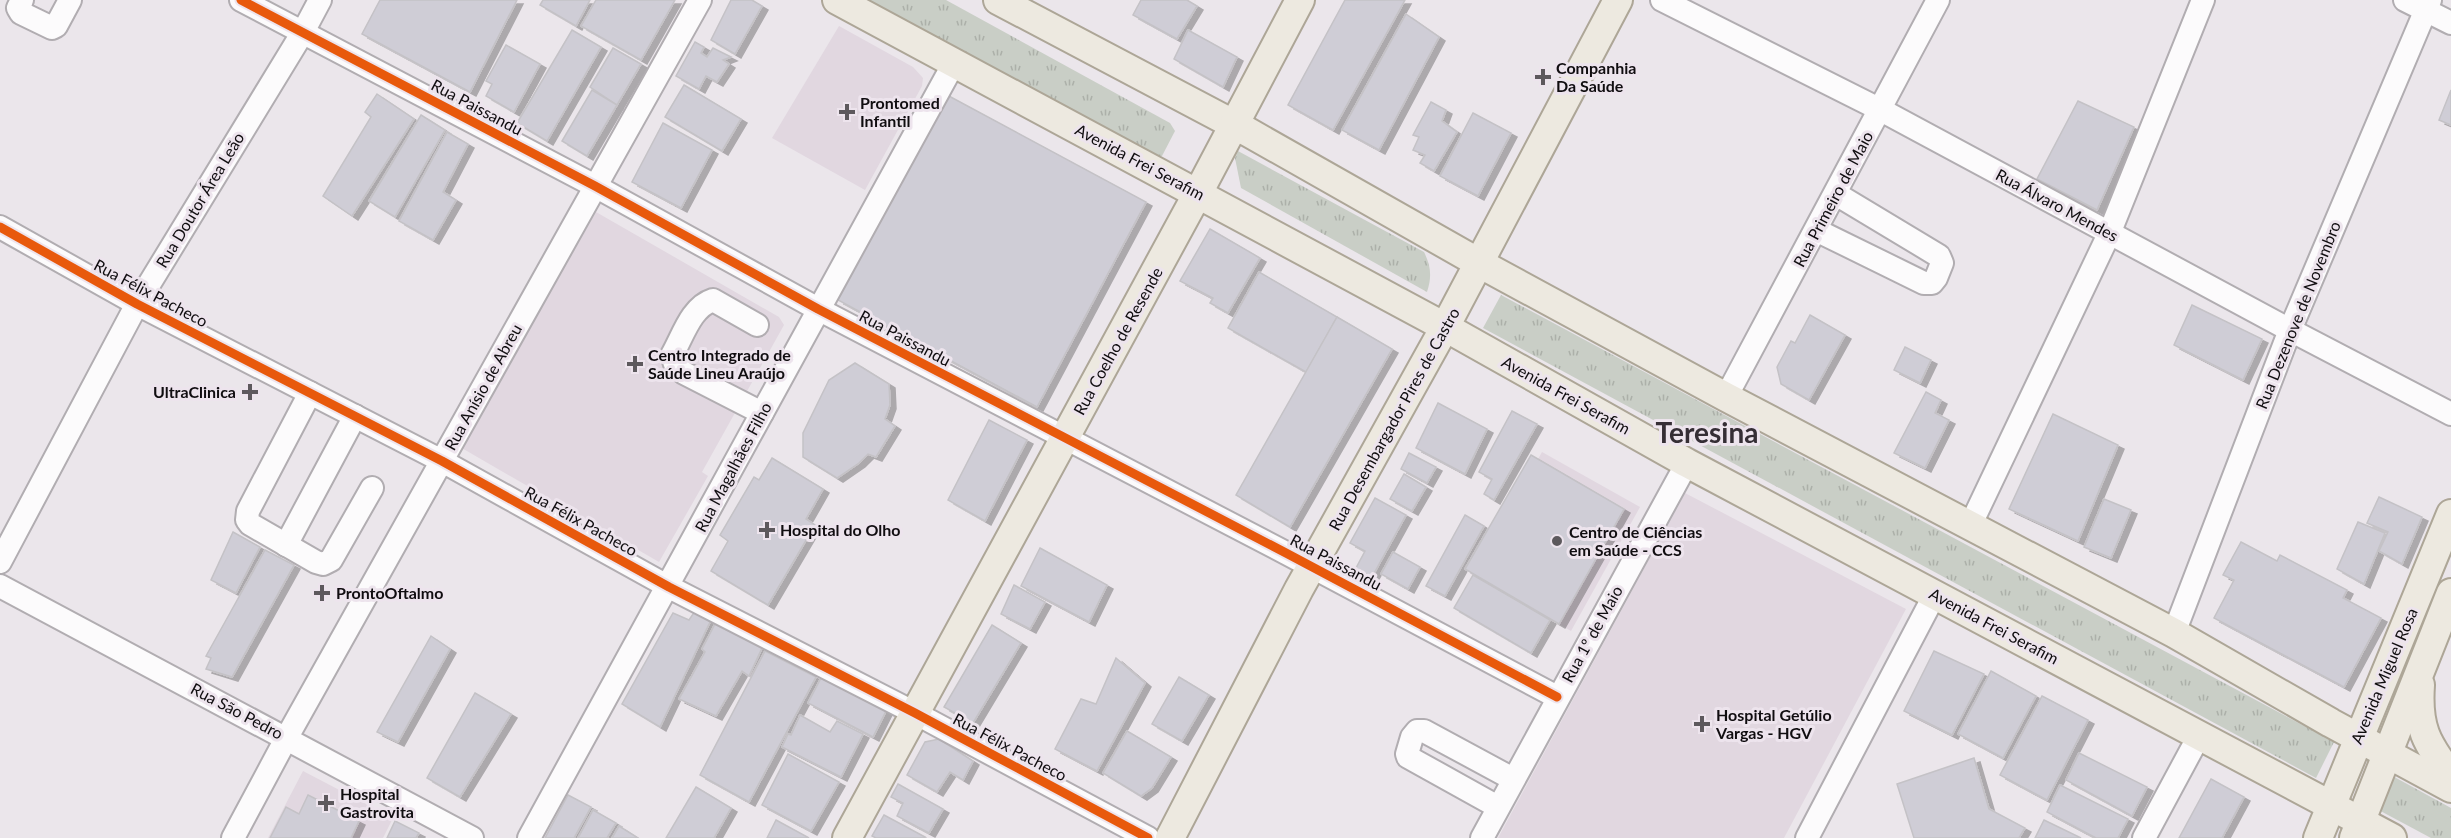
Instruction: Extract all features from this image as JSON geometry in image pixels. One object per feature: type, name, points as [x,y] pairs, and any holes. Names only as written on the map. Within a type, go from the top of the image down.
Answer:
[{"type":"main road","name":"Avenida Frei Serafim","points":[[837,0],[1445,327],[1687,463],[2200,734],[2330,805],[2358,830],[2392,838]]},
{"type":"main road","points":[[998,0],[1234,125],[1479,263],[1726,397],[2174,633],[2451,788]]},
{"type":"main road","name":"Rua Coelho de Resende","points":[[847,838],[1198,193],[1300,0]]},
{"type":"main road","name":"Rua Desembargador Pires de Castro","points":[[1170,838],[1312,567],[1445,327],[1618,0]]},
{"type":"main road","name":"Avenida Miguel Rosa","points":[[2318,838],[2451,514]]},
{"type":"main road","name":"Avenida Miguel Rosa","points":[[2358,830],[2451,593]]},
{"type":"main road","points":[[2421,667],[2419,699],[2423,733],[2428,745],[2451,776]]},
{"type":"street","points":[[22,0],[19,11],[52,28],[55,27],[70,0]]},
{"type":"street","name":"Rua Paissandu","points":[[241,0],[595,186],[818,309],[1557,697]]},
{"type":"street","name":"Rua Doutor Área Leão","points":[[0,562],[137,304],[303,32],[320,0]]},
{"type":"street","name":"Rua Anísio de Abreu","points":[[233,838],[287,737],[700,0]]},
{"type":"street","name":"Rua Álvaro Mendes","points":[[1662,0],[1881,110],[2109,234],[2451,414]]},
{"type":"street","name":"Rua Primeiro de Maio","points":[[1726,397],[1938,0]]},
{"type":"street","points":[[1970,526],[2109,234],[2203,0]]},
{"type":"street","points":[[2405,0],[2428,5],[2451,23]]},
{"type":"street","name":"Rua Dezenove de Novembro","points":[[2174,633],[2290,330],[2428,5]]},
{"type":"street","name":"Rua Magalhães Filho","points":[[529,838],[669,587],[818,309],[954,63]]},
{"type":"street","points":[[1816,230],[1924,282],[1932,283],[1936,278],[1942,263],[1939,256],[1836,194]]},
{"type":"street","name":"Rua Félix Pacheco","points":[[0,227],[137,304],[442,461],[669,587],[915,713],[1148,838]]},
{"type":"street","points":[[757,325],[713,300],[704,303],[696,311],[672,355],[675,364],[684,374],[762,413]]},
{"type":"street","points":[[310,393],[248,511],[247,520],[286,545],[323,564],[331,560],[372,488]]},
{"type":"street","points":[[286,545],[355,416]]},
{"type":"street","name":"Rua 1º de Maio","points":[[1482,838],[1557,697],[1687,463]]},
{"type":"street","name":"Rua São Pedro","points":[[0,586],[287,737],[472,838]]},
{"type":"street","points":[[1807,838],[1935,594]]},
{"type":"street","points":[[1498,807],[1408,757],[1412,736],[1417,731],[1424,731],[1513,779]]},
{"type":"street","points":[[2144,838],[2200,734]]},
{"type":"shaded area","name":"Prontomed Infantil","points":[[839,26],[913,67],[923,78],[922,86],[865,190],[772,138]]},
{"type":"shaded area","name":"Centro Integrado de Saúde Lineu Araújo","points":[[596,212],[779,317],[784,325],[702,472],[708,476],[659,562],[460,447]]},
{"type":"shaded area","name":"Centro de Ciências em Saúde - CCS","points":[[1542,452],[1640,507],[1571,631],[1473,575]]},
{"type":"shaded area","name":"Hospital Getúlio Vargas - HGV","points":[[1685,493],[1906,609],[1784,838],[1498,838]]},
{"type":"shaded area","name":"Hospital Gastrovita","points":[[303,771],[393,818],[383,838],[268,838]]},
{"type":"green space","points":[[864,0],[946,0],[1170,123],[1175,131],[1162,156],[1155,156]]},
{"type":"green space","points":[[1238,151],[1424,252],[1430,272],[1427,292],[1241,188],[1235,158]]},
{"type":"green space","points":[[1501,295],[2334,742],[2316,778],[1483,328]]},
{"type":"green space","points":[[2387,773],[2451,808],[2451,838],[2431,838],[2373,807]]},
{"type":"building","points":[[380,0],[517,0],[470,92],[362,34]]},
{"type":"building","points":[[543,0],[590,0],[576,26],[540,5]]},
{"type":"building","points":[[596,0],[675,0],[641,60],[581,26]]},
{"type":"building","points":[[731,0],[752,0],[762,6],[735,54],[711,40]]},
{"type":"building","points":[[1141,0],[1187,0],[1197,6],[1177,39],[1133,15]]},
{"type":"building","points":[[1345,0],[1405,0],[1333,130],[1288,105]]},
{"type":"building","points":[[1406,14],[1439,37],[1379,150],[1342,130]]},
{"type":"building","points":[[572,30],[601,47],[547,141],[517,123]]},
{"type":"building","points":[[1188,30],[1237,57],[1223,87],[1174,59]]},
{"type":"building","points":[[695,42],[704,47],[701,53],[707,57],[713,48],[731,57],[723,60],[729,64],[717,82],[706,76],[699,89],[676,76]]},
{"type":"building","points":[[506,45],[540,64],[514,112],[486,96],[492,84],[486,81]]},
{"type":"building","points":[[613,48],[641,64],[617,105],[590,87]]},
{"type":"building","points":[[684,85],[741,119],[722,151],[665,117]]},
{"type":"building","points":[[592,90],[617,105],[587,156],[562,141]]},
{"type":"building","points":[[2451,90],[2451,125],[2439,120]]},
{"type":"building","points":[[377,94],[414,119],[352,216],[323,196],[371,117],[365,112]]},
{"type":"building","points":[[947,95],[1146,202],[1037,407],[838,300]]},
{"type":"building","points":[[2078,101],[2134,127],[2097,210],[2037,179]]},
{"type":"building","points":[[1431,102],[1446,110],[1442,121],[1457,132],[1434,171],[1420,163],[1425,155],[1413,150],[1419,137],[1413,135]]},
{"type":"building","points":[[1473,113],[1511,133],[1478,196],[1440,176]]},
{"type":"building","points":[[421,115],[445,130],[395,217],[369,201]]},
{"type":"building","points":[[663,123],[712,150],[681,208],[632,182]]},
{"type":"building","points":[[447,132],[468,144],[443,192],[456,200],[433,240],[399,221]]},
{"type":"building","points":[[1210,229],[1260,258],[1228,313],[1210,303],[1213,298],[1180,281]]},
{"type":"building","points":[[1259,272],[1337,317],[1306,372],[1228,328]]},
{"type":"building","points":[[2192,305],[2262,339],[2243,380],[2174,345]]},
{"type":"building","points":[[1810,315],[1845,335],[1809,400],[1781,384],[1777,367],[1791,341],[1795,343]]},
{"type":"building","points":[[1337,317],[1392,349],[1290,527],[1236,495]]},
{"type":"building","points":[[1905,347],[1931,360],[1920,383],[1894,370]]},
{"type":"building","points":[[855,363],[889,384],[890,405],[885,419],[895,426],[876,457],[868,454],[837,478],[803,457],[803,433],[829,380]]},
{"type":"building","points":[[1926,392],[1941,400],[1935,413],[1949,420],[1925,468],[1894,453]]},
{"type":"building","points":[[1438,403],[1487,429],[1465,474],[1416,448]]},
{"type":"building","points":[[1512,411],[1537,424],[1494,500],[1484,494],[1492,479],[1479,472]]},
{"type":"building","points":[[2053,414],[2118,445],[2078,541],[2009,509]]},
{"type":"building","points":[[989,420],[1027,440],[985,521],[948,500]]},
{"type":"building","points":[[1409,453],[1436,467],[1427,483],[1401,469]]},
{"type":"building","name":"Centro de Ciências em Saúde - CCS","points":[[1531,455],[1624,509],[1559,624],[1465,569]]},
{"type":"building","name":"Hospital do Olho","points":[[772,458],[823,489],[806,519],[815,525],[768,605],[711,571],[728,541],[720,535],[754,477],[759,480]]},
{"type":"building","points":[[1404,474],[1426,487],[1412,511],[1390,499]]},
{"type":"building","points":[[2379,497],[2422,517],[2402,564],[2379,551],[2388,532],[2367,523]]},
{"type":"building","points":[[1375,498],[1406,515],[1372,577],[1356,568],[1365,551],[1350,543]]},
{"type":"building","points":[[2104,499],[2131,510],[2111,558],[2084,547]]},
{"type":"building","points":[[1465,515],[1484,526],[1445,596],[1426,586]]},
{"type":"building","points":[[2358,522],[2385,533],[2364,584],[2337,569]]},
{"type":"building","points":[[233,532],[260,547],[236,593],[211,580]]},
{"type":"building","points":[[2241,542],[2277,561],[2280,555],[2347,590],[2343,598],[2381,618],[2344,687],[2214,618],[2234,580],[2223,575]]},
{"type":"building","points":[[1040,548],[1107,585],[1089,622],[1021,586]]},
{"type":"building","points":[[265,550],[294,565],[232,677],[206,669],[211,658],[206,656]]},
{"type":"building","points":[[1393,552],[1420,567],[1408,589],[1381,574]]},
{"type":"building","points":[[1473,575],[1550,620],[1531,653],[1454,608]]},
{"type":"building","points":[[1014,585],[1045,602],[1030,629],[1001,614]]},
{"type":"building","points":[[695,611],[710,622],[660,727],[622,704],[673,613],[689,620]]},
{"type":"building","points":[[715,624],[762,648],[749,676],[742,671],[716,716],[679,699],[705,652],[702,649]]},
{"type":"building","points":[[992,625],[1021,643],[973,723],[944,707]]},
{"type":"building","points":[[431,636],[450,649],[398,742],[377,732]]},
{"type":"building","points":[[765,651],[816,677],[749,802],[700,775]]},
{"type":"building","points":[[1934,651],[1984,674],[1952,735],[1904,711]]},
{"type":"building","points":[[1116,658],[1145,683],[1097,771],[1055,749],[1081,699],[1096,704]]},
{"type":"building","points":[[1991,671],[2036,696],[2003,758],[1958,734]]},
{"type":"building","points":[[1179,677],[1209,695],[1182,741],[1152,724]]},
{"type":"building","points":[[821,678],[886,711],[873,737],[808,703]]},
{"type":"building","points":[[475,693],[511,714],[460,797],[427,778]]},
{"type":"building","points":[[2042,696],[2088,720],[2047,800],[2000,775]]},
{"type":"building","points":[[800,715],[830,732],[837,721],[863,734],[841,777],[782,747],[788,734],[791,735]]},
{"type":"building","points":[[1127,731],[1171,757],[1152,788],[1141,796],[1103,773]]},
{"type":"building","points":[[939,739],[973,761],[963,780],[950,772],[937,792],[907,775],[925,742]]},
{"type":"building","points":[[2079,753],[2147,787],[2132,816],[2066,780]]},
{"type":"building","points":[[788,754],[839,782],[811,831],[762,805]]},
{"type":"building","points":[[1974,758],[1989,809],[2025,828],[2019,838],[1914,838],[1897,784]]},
{"type":"building","points":[[2211,779],[2244,797],[2222,838],[2179,838]]},
{"type":"building","points":[[898,784],[943,809],[929,833],[897,816],[903,803],[891,797]]},
{"type":"building","points":[[2060,785],[2128,819],[2118,838],[2096,838],[2047,812]]},
{"type":"building","points":[[696,787],[731,808],[714,838],[666,838]]},
{"type":"building","points":[[308,795],[359,821],[351,838],[270,838],[286,807],[299,814]]},
{"type":"building","points":[[568,795],[591,807],[574,838],[545,838]]},
{"type":"building","points":[[593,810],[616,823],[607,838],[578,838]]},
{"type":"building","points":[[884,815],[925,837],[876,838],[872,836]]},
{"type":"building","points":[[776,820],[809,838],[767,838]]},
{"type":"building","points":[[2044,820],[2081,838],[2035,838]]},
{"type":"building","points":[[395,821],[419,833],[416,838],[387,838]]},
{"type":"building","points":[[619,826],[638,838],[612,838]]},
{"type":"cycle path","points":[[241,0],[595,186],[818,309],[1557,697]]},
{"type":"cycle path","points":[[0,227],[137,304],[442,461],[669,587],[915,713],[1148,838]]},
{"type":"place","name":"Companhia Da Saúde","points":[[1543,77]]},
{"type":"place","name":"Prontomed Infantil","points":[[847,112]]},
{"type":"place","name":"Centro Integrado de Saúde Lineu Araújo","points":[[635,364]]},
{"type":"place","name":"UltraClinica","points":[[250,392]]},
{"type":"place","name":"Hospital do Olho","points":[[767,530]]},
{"type":"place","name":"Centro de Ciências em Saúde - CCS","points":[[1557,541]]},
{"type":"place","name":"ProntoOftalmo","points":[[322,593]]},
{"type":"place","name":"Hospital Getúlio Vargas - HGV","points":[[1702,724]]},
{"type":"place","name":"Hospital Gastrovita","points":[[326,803]]},
{"type":"district","name":"Teresina","points":[[1707,433]]}]
